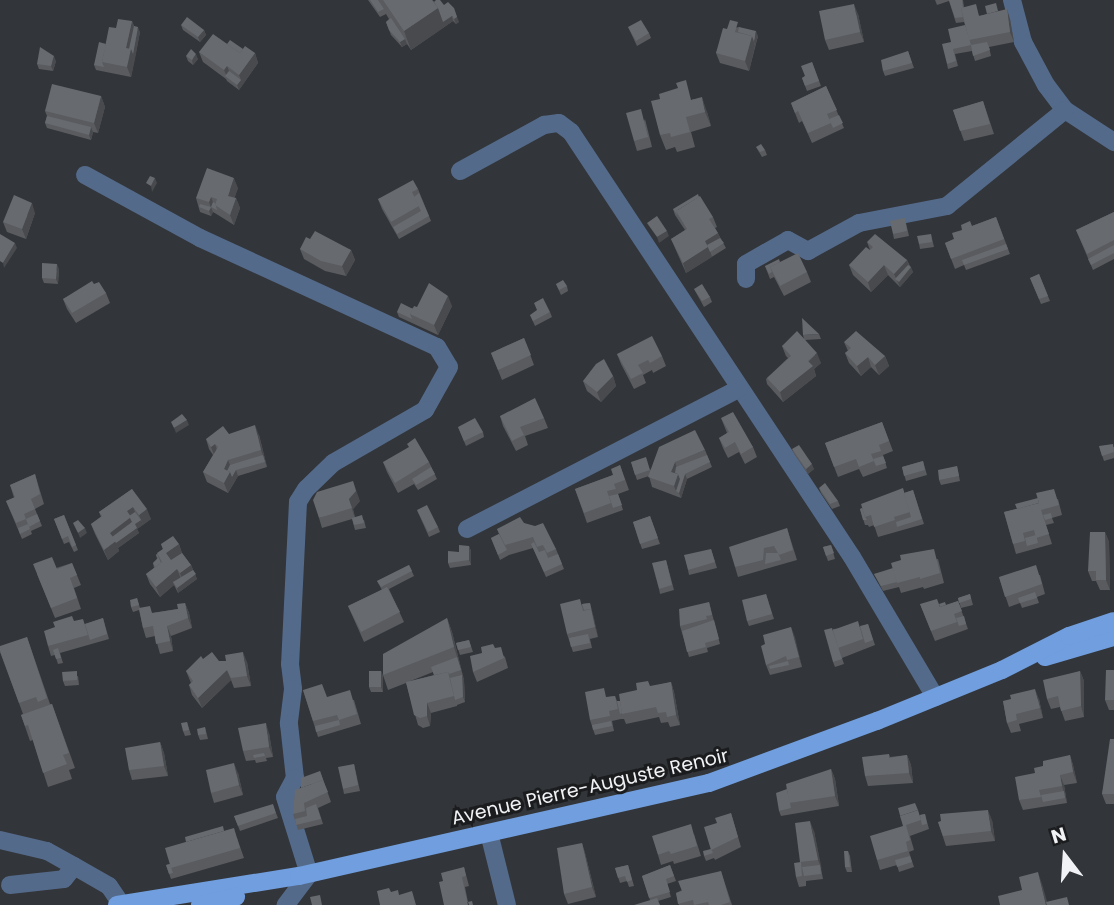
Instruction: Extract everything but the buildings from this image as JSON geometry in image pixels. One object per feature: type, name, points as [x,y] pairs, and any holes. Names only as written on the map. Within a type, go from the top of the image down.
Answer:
[{"type":"main road","name":"Avenue Pierre-Auguste Renoir","points":[[120,905],[304,875],[709,783],[935,698],[1002,670],[1069,636],[1114,621]]},
{"type":"main road","name":"Avenue Pierre-Auguste Renoir","points":[[1002,670],[1114,637]]},
{"type":"main road","name":"Avenue Pierre-Auguste Renoir","points":[[200,905],[237,897],[304,875]]},
{"type":"street","points":[[1012,0],[1023,42],[1046,85],[1065,110],[1114,142]]},
{"type":"street","points":[[746,279],[746,264],[788,240],[808,251],[859,223],[947,206],[1065,110]]},
{"type":"street","points":[[460,171],[544,125],[559,123],[571,132],[852,557],[935,698]]},
{"type":"street","points":[[85,175],[200,238],[437,347],[449,367],[425,410],[332,463],[306,489],[298,502],[290,664],[293,689],[289,724],[295,778],[285,797],[304,875],[286,905]]},
{"type":"street","points":[[467,529],[740,388]]},
{"type":"street","points":[[489,833],[507,905]]},
{"type":"street","points":[[0,840],[47,851],[109,886],[120,905]]},
{"type":"street","points":[[10,885],[64,879],[74,866]]}]
